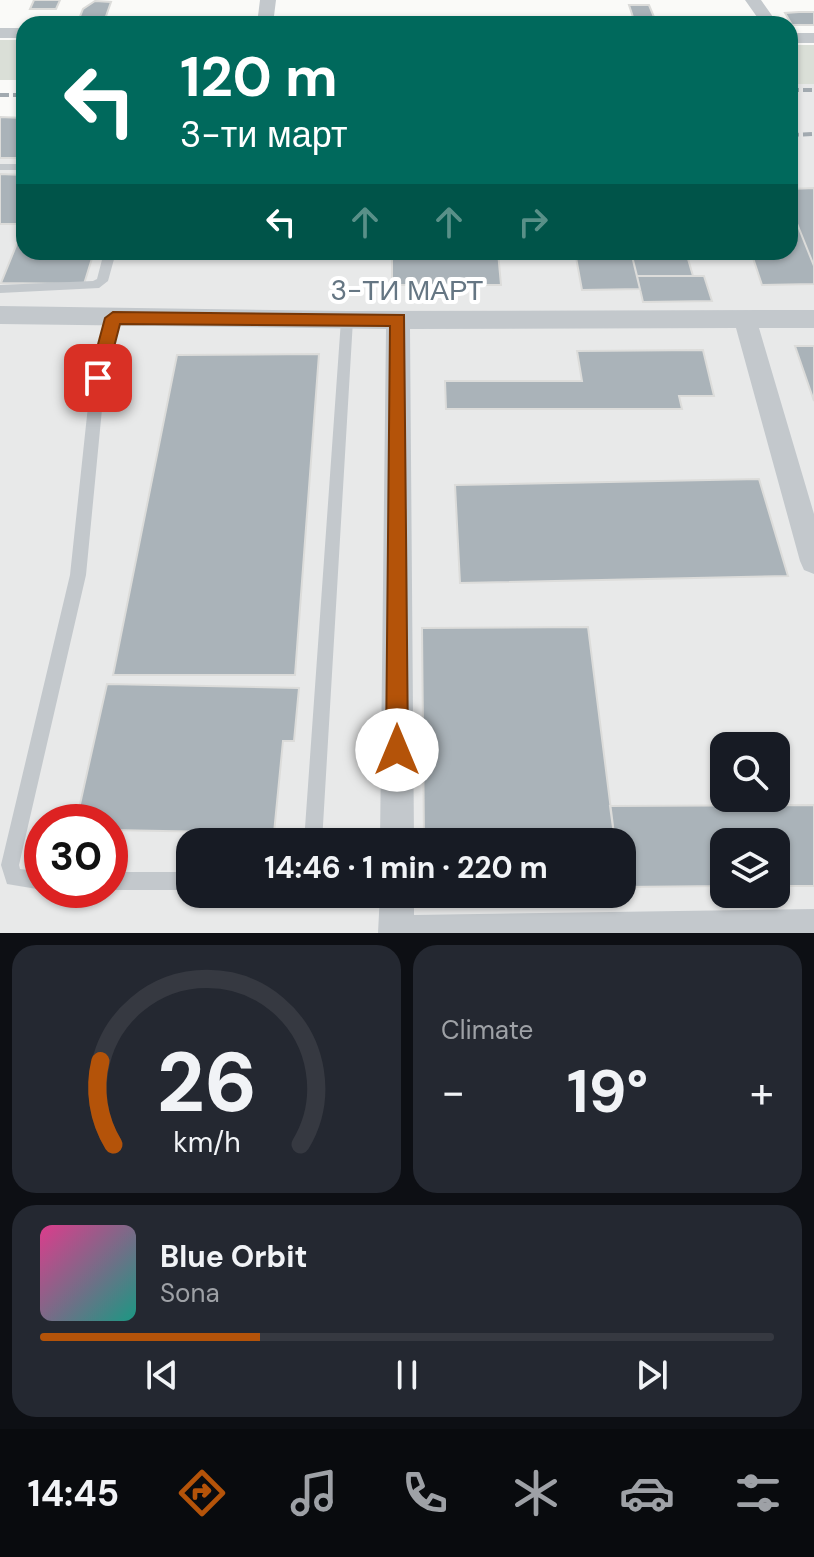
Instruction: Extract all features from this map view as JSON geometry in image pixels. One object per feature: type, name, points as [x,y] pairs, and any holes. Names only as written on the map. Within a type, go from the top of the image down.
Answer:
[{"type":"street","name":"3-ТИ МАРТ","points":[[0,315],[347,320],[814,319]]},
{"type":"street","points":[[397,828],[398,320]]},
{"type":"street","points":[[745,320],[814,561]]},
{"type":"street","points":[[397,908],[396,933],[814,927]]},
{"type":"lane","points":[[0,289],[95,285],[102,281],[108,260]]},
{"type":"lane","points":[[24,804],[78,575],[98,378],[113,318]]},
{"type":"lane","points":[[314,828],[347,320]]},
{"type":"lane","points":[[24,805],[10,865],[14,877],[24,878]]},
{"type":"lane","points":[[128,881],[176,881]]},
{"type":"shaded area","points":[[0,40],[16,40],[16,80],[0,80]]},
{"type":"shaded area","points":[[798,45],[814,45],[814,84],[798,84]]},
{"type":"shaded area","points":[[798,84],[814,84],[814,933],[0,933],[0,117],[16,118],[16,260],[798,260]]},
{"type":"building","points":[[34,0],[60,0],[56,9],[30,9]]},
{"type":"building","points":[[95,1],[111,2],[106,16],[80,16],[83,9]]},
{"type":"building","points":[[629,5],[649,5],[654,16],[633,16]]},
{"type":"building","points":[[814,12],[814,25],[798,25],[798,16],[787,16],[785,13]]},
{"type":"building","points":[[0,117],[16,118],[16,158],[0,158]]},
{"type":"building","points":[[0,174],[16,175],[16,224],[0,224]]},
{"type":"building","points":[[814,188],[814,266],[798,226],[798,189]]},
{"type":"building","points":[[798,226],[814,266],[814,284],[762,285],[754,260],[798,260]]},
{"type":"building","points":[[16,246],[16,260],[92,260],[84,284],[1,283]]},
{"type":"building","points":[[392,260],[499,260],[501,285],[392,285]]},
{"type":"building","points":[[576,260],[633,260],[640,289],[582,290]]},
{"type":"building","points":[[633,260],[688,260],[693,276],[637,276]]},
{"type":"building","points":[[637,276],[704,276],[712,301],[643,302]]},
{"type":"building","points":[[795,346],[814,346],[814,401]]},
{"type":"building","points":[[703,350],[714,396],[679,396],[682,409],[446,409],[445,381],[582,381],[577,351]]},
{"type":"building","points":[[319,354],[295,675],[113,675],[177,355]]},
{"type":"building","points":[[759,479],[788,576],[460,583],[455,485]]},
{"type":"building","points":[[588,627],[613,828],[424,828],[422,628]]},
{"type":"building","points":[[107,684],[299,688],[294,741],[283,741],[274,828],[128,830],[128,804],[80,804]]},
{"type":"building","points":[[790,805],[814,805],[814,886],[790,886],[790,828],[710,828],[710,886],[636,887],[636,828],[613,828],[610,806],[710,806],[710,812],[790,812]]},
{"type":"railway","points":[[798,90],[814,90]]},
{"type":"railway","points":[[0,95],[16,95]]},
{"type":"railway","points":[[798,135],[814,134]]},
{"type":"route","points":[[98,378],[113,318],[398,320],[397,750]]}]
